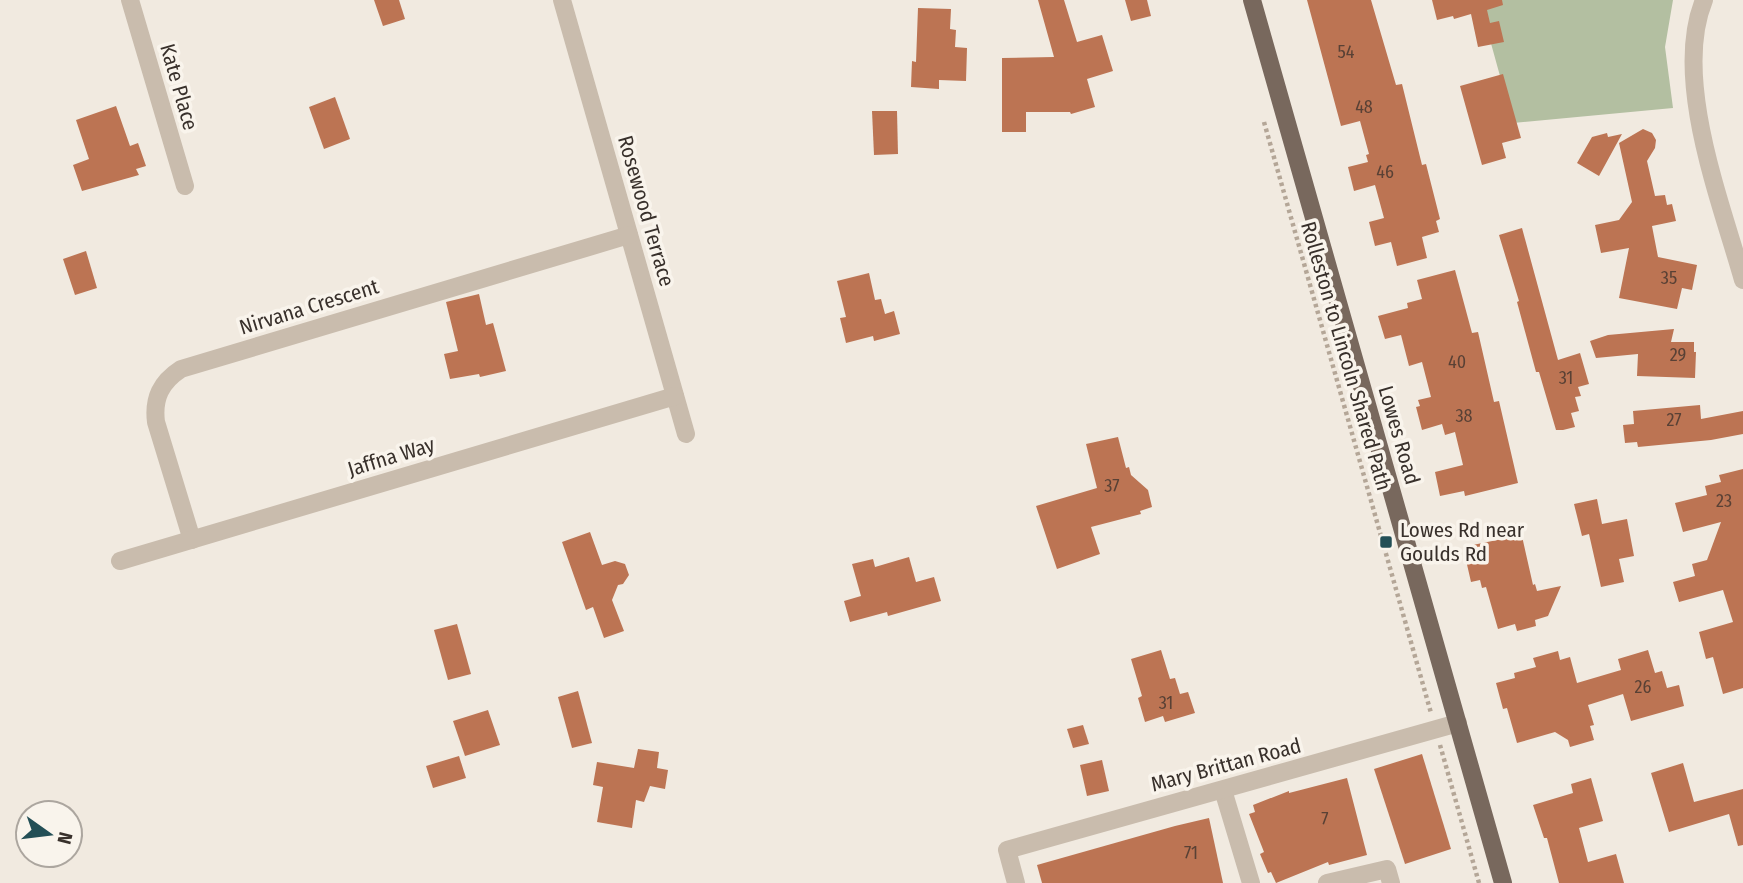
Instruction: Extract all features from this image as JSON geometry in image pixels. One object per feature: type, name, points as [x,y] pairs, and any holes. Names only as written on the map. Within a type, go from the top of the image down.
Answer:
[{"type":"main road","name":"Lowes Road","points":[[1252,0],[1503,883]]},
{"type":"street","name":"Kate Place","points":[[130,0],[185,186]]},
{"type":"street","name":"Rosewood Terrace","points":[[562,0],[686,434]]},
{"type":"street","points":[[1704,0],[1695,42],[1695,96],[1699,122],[1743,280]]},
{"type":"street","name":"Nirvana Crescent","points":[[192,540],[156,422],[154,405],[167,378],[181,369],[629,235]]},
{"type":"street","name":"Jaffna Way","points":[[120,561],[675,396]]},
{"type":"street","name":"Mary Brittan Road","points":[[1016,883],[1007,849],[1458,723]]},
{"type":"street","points":[[1223,790],[1251,883]]},
{"type":"street","points":[[1327,883],[1387,869],[1391,883]]},
{"type":"path","name":"Rolleston to Lincoln Shared Path","points":[[1262,115],[1479,883]]},
{"type":"green space","points":[[1479,0],[1673,0],[1665,47],[1673,108],[1513,123]]},
{"type":"building","points":[[374,0],[399,0],[405,19],[383,26]]},
{"type":"building","points":[[1038,0],[1064,0],[1077,42],[1102,35],[1113,71],[1087,79],[1095,107],[1071,114],[1026,112],[1026,132],[1002,132],[1002,58],[1054,57]]},
{"type":"building","points":[[1125,0],[1147,0],[1151,16],[1131,21]]},
{"type":"building","points":[[1307,0],[1371,0],[1396,85],[1402,84],[1422,165],[1426,164],[1440,219],[1436,221],[1439,232],[1422,237],[1427,258],[1397,266],[1391,242],[1375,246],[1369,222],[1384,218],[1375,185],[1354,191],[1348,167],[1368,162],[1366,155],[1369,154],[1360,121],[1341,126]]},
{"type":"building","points":[[1432,0],[1502,0],[1503,5],[1487,10],[1490,23],[1499,21],[1504,42],[1478,47],[1471,14],[1437,20]]},
{"type":"building","points":[[918,8],[951,9],[950,29],[956,30],[955,47],[967,48],[966,81],[939,80],[939,89],[911,87],[912,61],[916,62]]},
{"type":"building","points":[[1503,74],[1521,138],[1502,143],[1506,158],[1482,165],[1460,86]]},
{"type":"building","points":[[335,97],[350,139],[324,149],[309,107]]},
{"type":"building","points":[[116,106],[130,146],[138,143],[146,166],[136,169],[139,175],[82,191],[73,165],[89,159],[76,120]]},
{"type":"building","points":[[872,111],[897,111],[898,154],[874,155]]},
{"type":"building","points":[[1643,129],[1652,133],[1656,140],[1655,148],[1647,161],[1655,196],[1665,195],[1667,205],[1672,204],[1676,221],[1652,226],[1658,257],[1697,265],[1692,290],[1682,288],[1677,309],[1619,298],[1629,248],[1601,253],[1595,225],[1619,220],[1632,202],[1619,143]]},
{"type":"building","points":[[1607,133],[1608,137],[1622,134],[1599,176],[1577,163],[1592,137]]},
{"type":"building","points":[[1522,228],[1558,360],[1580,353],[1589,384],[1578,387],[1581,396],[1575,397],[1579,411],[1571,413],[1575,427],[1563,430],[1556,430],[1539,372],[1536,372],[1499,235]]},
{"type":"building","points":[[86,251],[97,288],[75,295],[63,259]]},
{"type":"building","points":[[1455,270],[1472,333],[1478,332],[1494,402],[1499,401],[1518,483],[1465,496],[1464,491],[1440,496],[1435,472],[1463,465],[1455,432],[1445,435],[1442,424],[1422,430],[1416,407],[1420,406],[1418,400],[1431,397],[1422,362],[1409,366],[1401,335],[1385,339],[1378,316],[1408,308],[1407,303],[1422,299],[1417,280]]},
{"type":"building","points":[[869,273],[875,300],[881,299],[885,314],[894,311],[900,334],[874,341],[873,336],[846,343],[840,318],[846,317],[837,281]]},
{"type":"building","points":[[479,294],[486,325],[493,323],[506,371],[480,377],[479,374],[450,379],[444,354],[458,351],[446,302]]},
{"type":"building","points":[[1674,329],[1671,342],[1694,342],[1695,378],[1637,376],[1638,354],[1596,358],[1590,341],[1608,335]]},
{"type":"building","points":[[1700,405],[1701,419],[1743,411],[1743,434],[1638,447],[1637,442],[1625,443],[1623,425],[1634,424],[1633,411]]},
{"type":"building","points":[[1118,437],[1126,468],[1129,467],[1131,475],[1148,490],[1152,507],[1140,511],[1141,514],[1091,527],[1100,554],[1057,569],[1036,506],[1097,488],[1086,444]]},
{"type":"building","points":[[1743,469],[1743,688],[1723,694],[1713,657],[1706,659],[1699,632],[1733,622],[1723,590],[1679,602],[1673,582],[1695,576],[1692,564],[1707,560],[1721,522],[1683,532],[1675,503],[1707,495],[1705,486],[1721,482],[1719,475]]},
{"type":"building","points":[[1597,499],[1602,524],[1627,519],[1634,556],[1619,559],[1624,582],[1601,587],[1589,534],[1582,536],[1574,504]]},
{"type":"building","points":[[1519,523],[1533,585],[1535,584],[1537,591],[1561,586],[1548,616],[1535,620],[1536,626],[1517,631],[1515,624],[1498,629],[1486,587],[1482,588],[1480,580],[1471,582],[1463,547],[1502,539],[1499,527]]},
{"type":"building","points":[[590,532],[602,565],[615,561],[625,564],[629,575],[623,584],[618,585],[612,600],[624,631],[604,638],[593,607],[586,610],[562,542]]},
{"type":"building","points":[[909,557],[916,582],[934,577],[941,601],[888,616],[887,612],[850,622],[844,601],[861,596],[852,564],[873,559],[875,567]]},
{"type":"building","points":[[457,624],[471,674],[448,680],[434,630]]},
{"type":"building","points":[[1161,650],[1170,679],[1175,678],[1180,694],[1188,692],[1195,713],[1165,722],[1163,716],[1145,722],[1138,698],[1142,696],[1131,659]]},
{"type":"building","points":[[1648,650],[1655,673],[1662,671],[1667,688],[1679,685],[1684,706],[1631,721],[1623,694],[1588,705],[1594,725],[1590,726],[1594,740],[1570,747],[1568,740],[1555,732],[1517,743],[1507,708],[1503,709],[1496,683],[1515,678],[1514,673],[1536,667],[1533,658],[1558,651],[1560,660],[1570,657],[1577,683],[1621,670],[1618,659]]},
{"type":"building","points":[[578,691],[592,743],[572,748],[558,697]]},
{"type":"building","points":[[488,710],[500,745],[465,756],[453,721]]},
{"type":"building","points":[[1083,725],[1089,744],[1073,748],[1067,729]]},
{"type":"building","points":[[638,749],[659,752],[657,768],[668,770],[665,789],[650,786],[644,802],[636,800],[632,828],[597,822],[603,787],[593,785],[597,762],[634,768]]},
{"type":"building","points":[[1422,754],[1451,849],[1405,864],[1374,769]]},
{"type":"building","points":[[459,756],[466,778],[433,788],[426,766]]},
{"type":"building","points":[[1102,760],[1109,791],[1087,796],[1080,765]]},
{"type":"building","points":[[1683,763],[1694,802],[1743,789],[1743,845],[1738,846],[1729,814],[1669,832],[1651,773]]},
{"type":"building","points":[[1347,778],[1367,855],[1329,865],[1328,862],[1276,883],[1271,872],[1268,873],[1260,854],[1264,852],[1249,814],[1255,812],[1253,805],[1289,791]]},
{"type":"building","points":[[1591,778],[1603,821],[1579,828],[1588,862],[1616,854],[1624,883],[1559,883],[1547,838],[1544,838],[1533,805],[1573,793],[1571,784]]},
{"type":"building","points":[[1209,818],[1223,883],[1042,883],[1037,865]]},
{"type":"place","name":"Lowes Rd near Goulds Rd","points":[[1386,542]]}]
